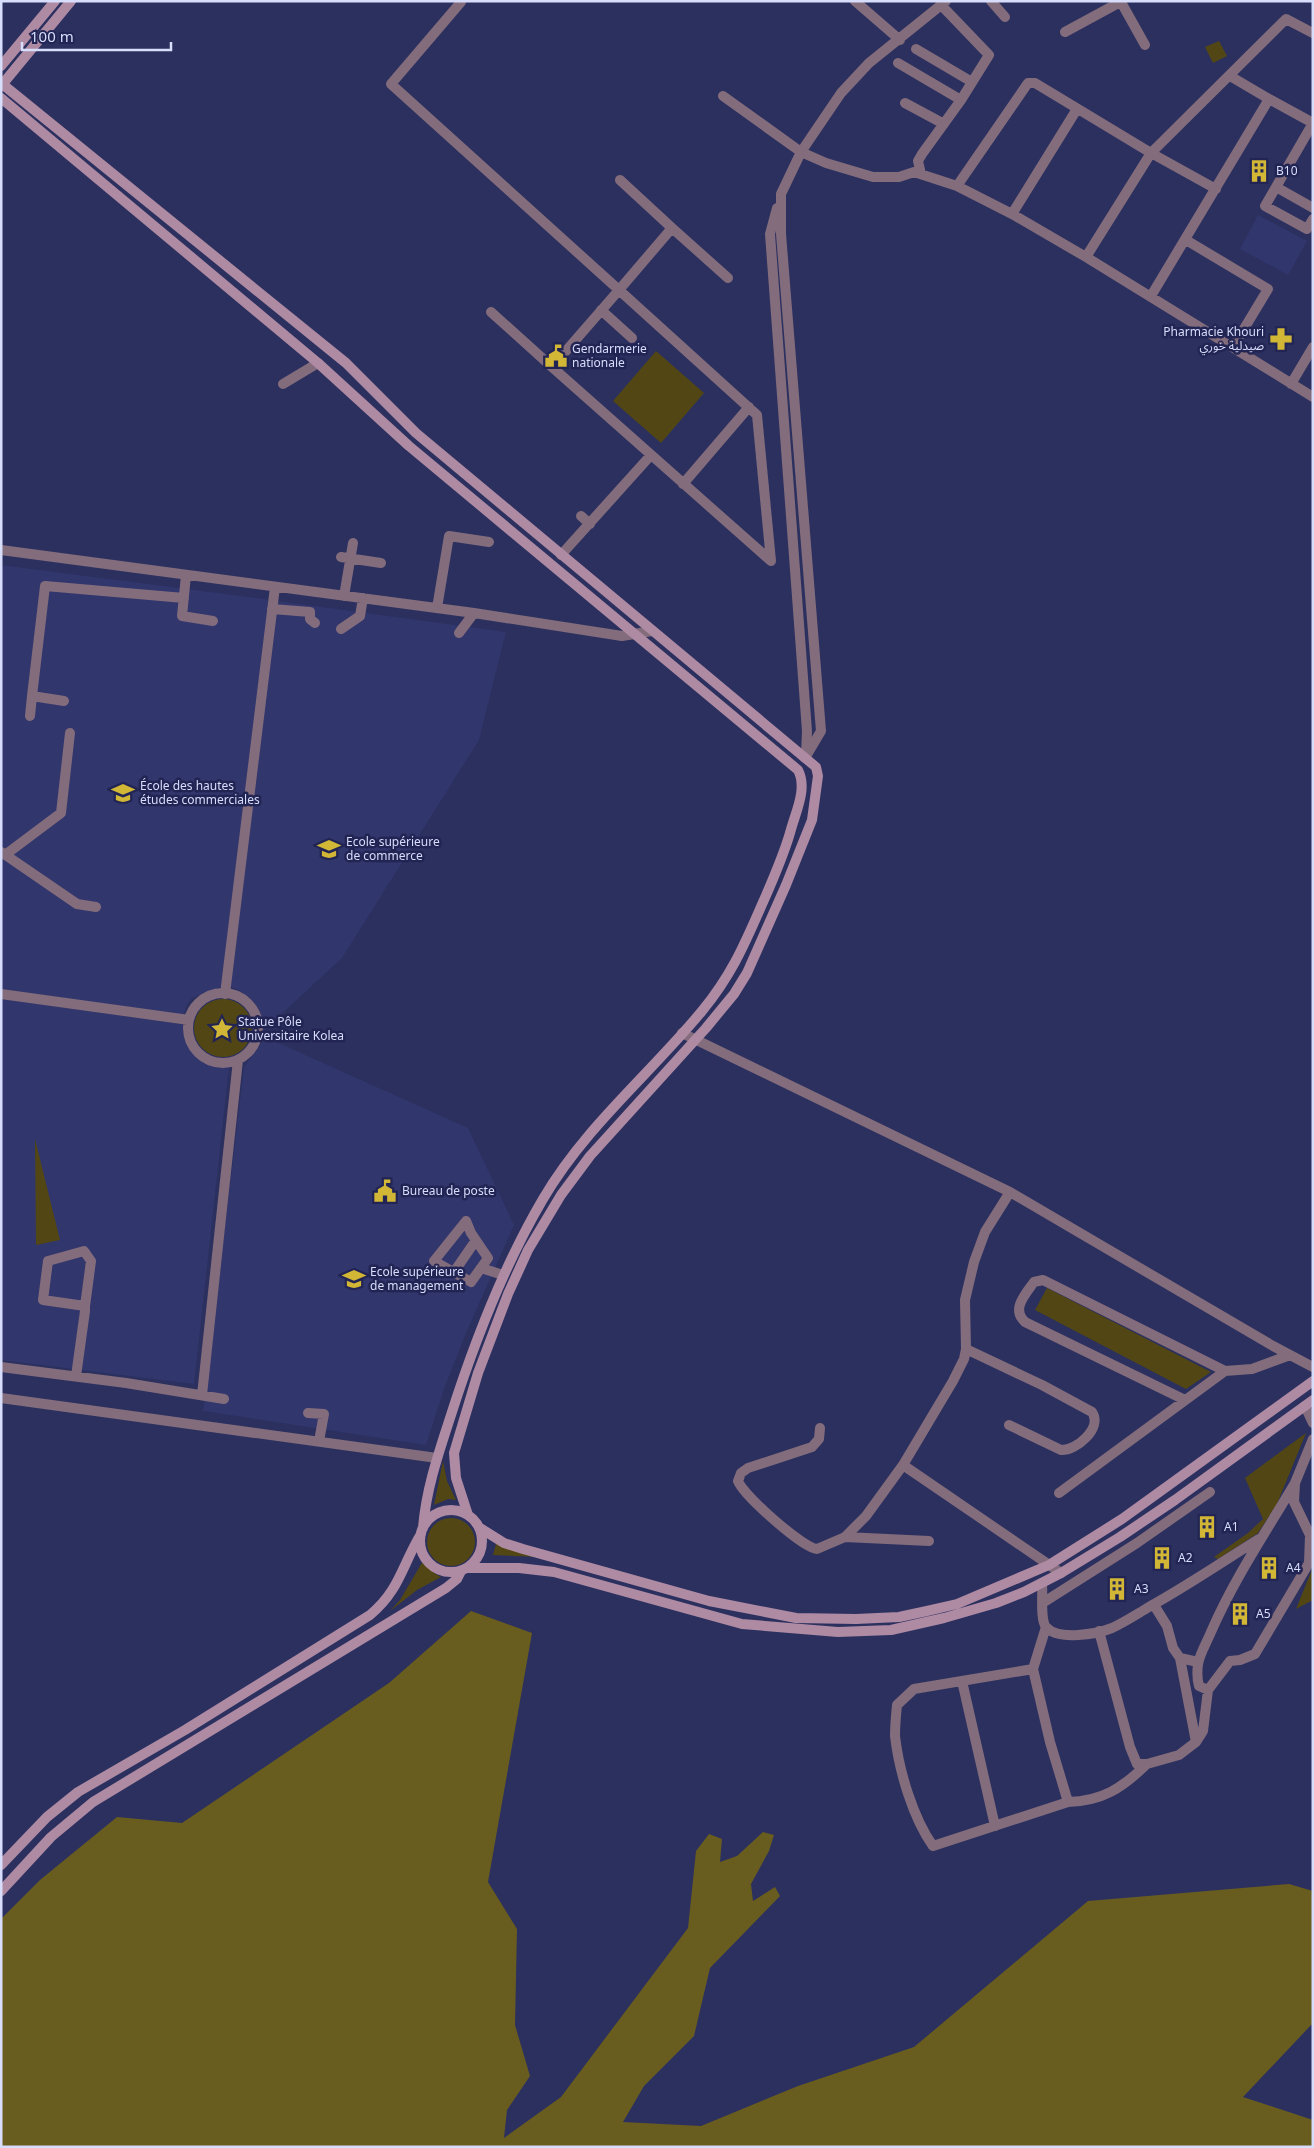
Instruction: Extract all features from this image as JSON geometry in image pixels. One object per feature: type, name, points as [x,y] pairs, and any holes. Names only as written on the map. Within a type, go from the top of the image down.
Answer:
[{"type":"main road","points":[[1,66],[55,1]]},
{"type":"main road","points":[[71,1],[2,84],[346,363],[416,433],[816,767],[818,776],[812,820],[747,973],[734,994],[590,1156],[561,1196],[528,1250],[508,1294],[478,1373],[457,1443],[454,1462],[455,1472],[468,1515]]},
{"type":"main road","points":[[1,98],[318,363],[409,446],[798,770],[803,779],[784,856],[743,950],[725,981],[682,1034],[594,1128],[564,1166],[517,1244],[503,1275],[464,1377],[437,1458],[426,1499],[422,1531],[421,1550],[430,1564],[439,1570],[450,1573],[464,1570],[519,1568],[554,1572],[742,1624],[838,1632],[891,1630],[944,1618],[996,1603],[1061,1574],[1310,1411]]},
{"type":"main road","points":[[798,770],[805,758]]},
{"type":"main road","points":[[1,1865],[47,1817],[78,1792],[370,1615],[385,1601],[397,1584],[422,1531],[429,1519],[438,1513],[458,1510],[468,1515],[480,1528],[513,1546],[652,1586],[752,1611],[825,1620],[899,1617],[957,1604],[1049,1565],[1122,1518],[1313,1381]]},
{"type":"main road","points":[[1,1891],[51,1837],[92,1802],[446,1588],[476,1561],[481,1550],[480,1528]]},
{"type":"street","points":[[855,1],[900,40]]},
{"type":"street","points":[[991,1],[1005,17]]},
{"type":"street","points":[[461,2],[391,84],[757,415],[771,561],[491,312]]},
{"type":"street","points":[[1065,32],[1121,2],[1145,46]]},
{"type":"street","points":[[805,758],[807,730],[770,234],[781,194],[802,152],[842,93],[869,63],[944,3],[989,54],[961,100],[918,161],[921,174]]},
{"type":"street","points":[[1086,257],[1151,153],[1286,19],[1313,33]]},
{"type":"street","points":[[916,49],[972,82]]},
{"type":"street","points":[[898,63],[961,100]]},
{"type":"street","points":[[1230,76],[1313,123],[1265,206],[1307,229],[1313,219]]},
{"type":"street","points":[[957,186],[1028,83],[1042,86],[1151,153],[1216,189]]},
{"type":"street","points":[[722,96],[802,152],[826,163],[873,177],[899,177],[914,172],[957,186],[1012,214],[1151,296],[1313,397]]},
{"type":"street","points":[[1151,296],[1269,99]]},
{"type":"street","points":[[905,103],[944,124]]},
{"type":"street","points":[[1012,214],[1077,109]]},
{"type":"street","points":[[620,180],[728,278]]},
{"type":"street","points":[[1276,187],[1313,208]]},
{"type":"street","points":[[781,194],[781,234],[821,731],[805,758]]},
{"type":"street","points":[[552,367],[672,228]]},
{"type":"street","points":[[1186,240],[1268,289],[1233,347]]},
{"type":"street","points":[[601,310],[632,338]]},
{"type":"street","points":[[1291,384],[1313,347]]},
{"type":"street","points":[[283,384],[318,363]]},
{"type":"street","points":[[683,484],[749,407]]},
{"type":"street","points":[[561,555],[651,455]]},
{"type":"street","points":[[581,516],[590,524]]},
{"type":"street","points":[[437,608],[449,536],[489,542]]},
{"type":"street","points":[[344,596],[346,558],[353,542]]},
{"type":"street","points":[[1,550],[474,613],[622,636],[652,631]]},
{"type":"street","points":[[346,558],[381,563]]},
{"type":"street","points":[[186,575],[182,616],[213,620]]},
{"type":"street","points":[[30,716],[45,586],[184,598]]},
{"type":"street","points":[[225,994],[275,587]]},
{"type":"street","points":[[340,629],[360,616],[363,598]]},
{"type":"street","points":[[272,608],[310,612],[310,619],[316,623]]},
{"type":"street","points":[[459,633],[474,613]]},
{"type":"street","points":[[32,696],[64,701]]},
{"type":"street","points":[[70,733],[61,813],[3,854],[77,904],[96,907]]},
{"type":"street","points":[[1,994],[189,1020]]},
{"type":"street","points":[[225,994],[244,1000],[251,1008],[258,1027],[257,1037],[253,1046],[246,1054],[238,1060],[219,1063],[201,1055],[190,1039],[189,1020],[199,1003],[207,998],[225,994]]},
{"type":"street","points":[[682,1034],[1010,1192],[1313,1367]]},
{"type":"street","points":[[202,1395],[238,1060]]},
{"type":"street","points":[[820,1428],[819,1439],[812,1447],[748,1468],[741,1474],[738,1481],[748,1494],[780,1525],[809,1547],[817,1549],[845,1537],[866,1516],[902,1465],[953,1381],[964,1359],[966,1349],[965,1300],[974,1262],[986,1232],[1010,1192]]},
{"type":"street","points":[[466,1221],[488,1258],[481,1268],[471,1282],[434,1261],[466,1221]]},
{"type":"street","points":[[454,1272],[476,1240]]},
{"type":"street","points":[[76,1376],[85,1306],[90,1261],[84,1251],[48,1261],[44,1300],[85,1306]]},
{"type":"street","points":[[481,1268],[503,1275]]},
{"type":"street","points":[[1185,1400],[1025,1322],[1019,1314],[1018,1305],[1034,1282],[1042,1280],[1225,1371],[1252,1369],[1290,1355]]},
{"type":"street","points":[[966,1349],[1042,1385],[1092,1412],[1095,1417],[1095,1424],[1087,1436],[1072,1449],[1066,1450],[1061,1450],[1009,1426]]},
{"type":"street","points":[[1,1367],[76,1376],[224,1399]]},
{"type":"street","points":[[1059,1493],[1225,1371]]},
{"type":"street","points":[[1,1398],[437,1458]]},
{"type":"street","points":[[308,1413],[324,1414],[319,1441]]},
{"type":"street","points":[[1208,1690],[1198,1686],[1198,1662],[1219,1613],[1245,1563],[1264,1536],[1295,1483],[1313,1438]]},
{"type":"street","points":[[902,1465],[1061,1574]]},
{"type":"street","points":[[1099,1631],[1130,1747],[1137,1764],[1147,1764],[1179,1755],[1196,1742],[1203,1731],[1208,1690],[1230,1661],[1240,1660],[1255,1654],[1309,1563],[1310,1534],[1294,1502],[1295,1483]]},
{"type":"street","points":[[1044,1602],[1137,1543],[1210,1492]]},
{"type":"street","points":[[1042,1583],[1044,1602],[1042,1617],[1046,1627],[1056,1634],[1084,1635],[1111,1628],[1154,1605],[1200,1579],[1264,1536]]},
{"type":"street","points":[[845,1537],[929,1541]]},
{"type":"street","points":[[1154,1605],[1168,1626],[1173,1648],[1180,1658],[1196,1742]]},
{"type":"street","points":[[1046,1627],[1034,1669],[1050,1742],[1068,1802]]},
{"type":"street","points":[[1180,1658],[1198,1662]]},
{"type":"street","points":[[1034,1669],[914,1689],[897,1705],[895,1736],[907,1794],[925,1836],[933,1846],[1068,1802],[1079,1802],[1107,1796],[1128,1782],[1147,1764]]},
{"type":"street","points":[[962,1681],[994,1826]]},
{"type":"shaded area","points":[[1219,41],[1227,56],[1213,63],[1205,47]]},
{"type":"shaded area","points":[[1258,215],[1307,241],[1288,275],[1240,249]]},
{"type":"shaded area","points":[[656,351],[704,393],[661,443],[613,401]]},
{"type":"shaded area","name":"École des hautes études commerciales","points":[[1,565],[271,600],[221,987],[192,998],[186,1006],[184,1015],[1,989]]},
{"type":"shaded area","name":"Ecole supérieure de commerce","points":[[277,601],[506,632],[479,740],[342,958],[263,1031],[263,1022],[255,1003],[239,990],[230,987]]},
{"type":"shaded area","points":[[1,999],[183,1024],[184,1038],[195,1056],[217,1067],[229,1067],[194,1384],[1,1360]]},
{"type":"shaded area","points":[[217,999],[229,999],[244,1007],[252,1022],[252,1034],[244,1049],[229,1057],[217,1057],[202,1049],[194,1034],[194,1022],[202,1007]]},
{"type":"shaded area","name":"Ecole supérieure de management","points":[[263,1036],[468,1128],[514,1225],[466,1333],[444,1389],[426,1445],[203,1411],[244,1067],[260,1045]]},
{"type":"shaded area","points":[[35,1139],[60,1240],[36,1245]]},
{"type":"shaded area","points":[[1047,1288],[1211,1372],[1186,1389],[1035,1310]]},
{"type":"shaded area","points":[[1306,1433],[1277,1504],[1258,1533],[1218,1559],[1214,1557],[1248,1533],[1263,1519],[1245,1478]]},
{"type":"shaded area","points":[[443,1461],[447,1481],[456,1500],[448,1499],[434,1505]]},
{"type":"shaded area","points":[[446,1518],[456,1518],[468,1525],[475,1537],[475,1547],[468,1559],[456,1566],[446,1566],[438,1562],[431,1555],[427,1547],[427,1537],[431,1529],[438,1522]]},
{"type":"shaded area","points":[[496,1544],[540,1557],[493,1555]]},
{"type":"shaded area","points":[[423,1561],[434,1573],[441,1577],[417,1590],[390,1611],[400,1600]]},
{"type":"shaded area","points":[[1313,1567],[1313,1600],[1296,1609]]},
{"type":"shaded area","points":[[471,1611],[532,1633],[488,1882],[517,1929],[515,2025],[530,2076],[507,2110],[504,2138],[561,2097],[688,1928],[696,1851],[709,1834],[722,1839],[720,1862],[737,1856],[763,1832],[774,1835],[769,1851],[751,1884],[753,1901],[775,1887],[780,1896],[710,1968],[694,2036],[644,2086],[623,2122],[701,2126],[798,2086],[914,2047],[1088,1901],[1289,1884],[1313,1891],[1313,2023],[1243,2097],[1313,2120],[1313,2147],[1,2147],[1,1919],[40,1880],[117,1817],[182,1823],[389,1683]]},
{"type":"place","name":"B10","points":[[1259,171]]},
{"type":"place","name":"Pharmacie Khouri صيدلية خوري","points":[[1281,339]]},
{"type":"place","name":"Gendarmerie nationale","points":[[556,356]]},
{"type":"place","name":"École des hautes études commerciales","points":[[123,793]]},
{"type":"place","name":"Ecole supérieure de commerce","points":[[329,849]]},
{"type":"place","name":"Statue Pôle Universitaire Kolea","points":[[222,1029]]},
{"type":"place","name":"Bureau de poste","points":[[385,1191]]},
{"type":"place","name":"Ecole supérieure de management","points":[[354,1279]]},
{"type":"place","name":"A1","points":[[1207,1527]]},
{"type":"place","name":"A2","points":[[1162,1558]]},
{"type":"place","name":"A4","points":[[1269,1568]]},
{"type":"place","name":"A3","points":[[1117,1589]]},
{"type":"place","name":"A5","points":[[1240,1614]]}]
